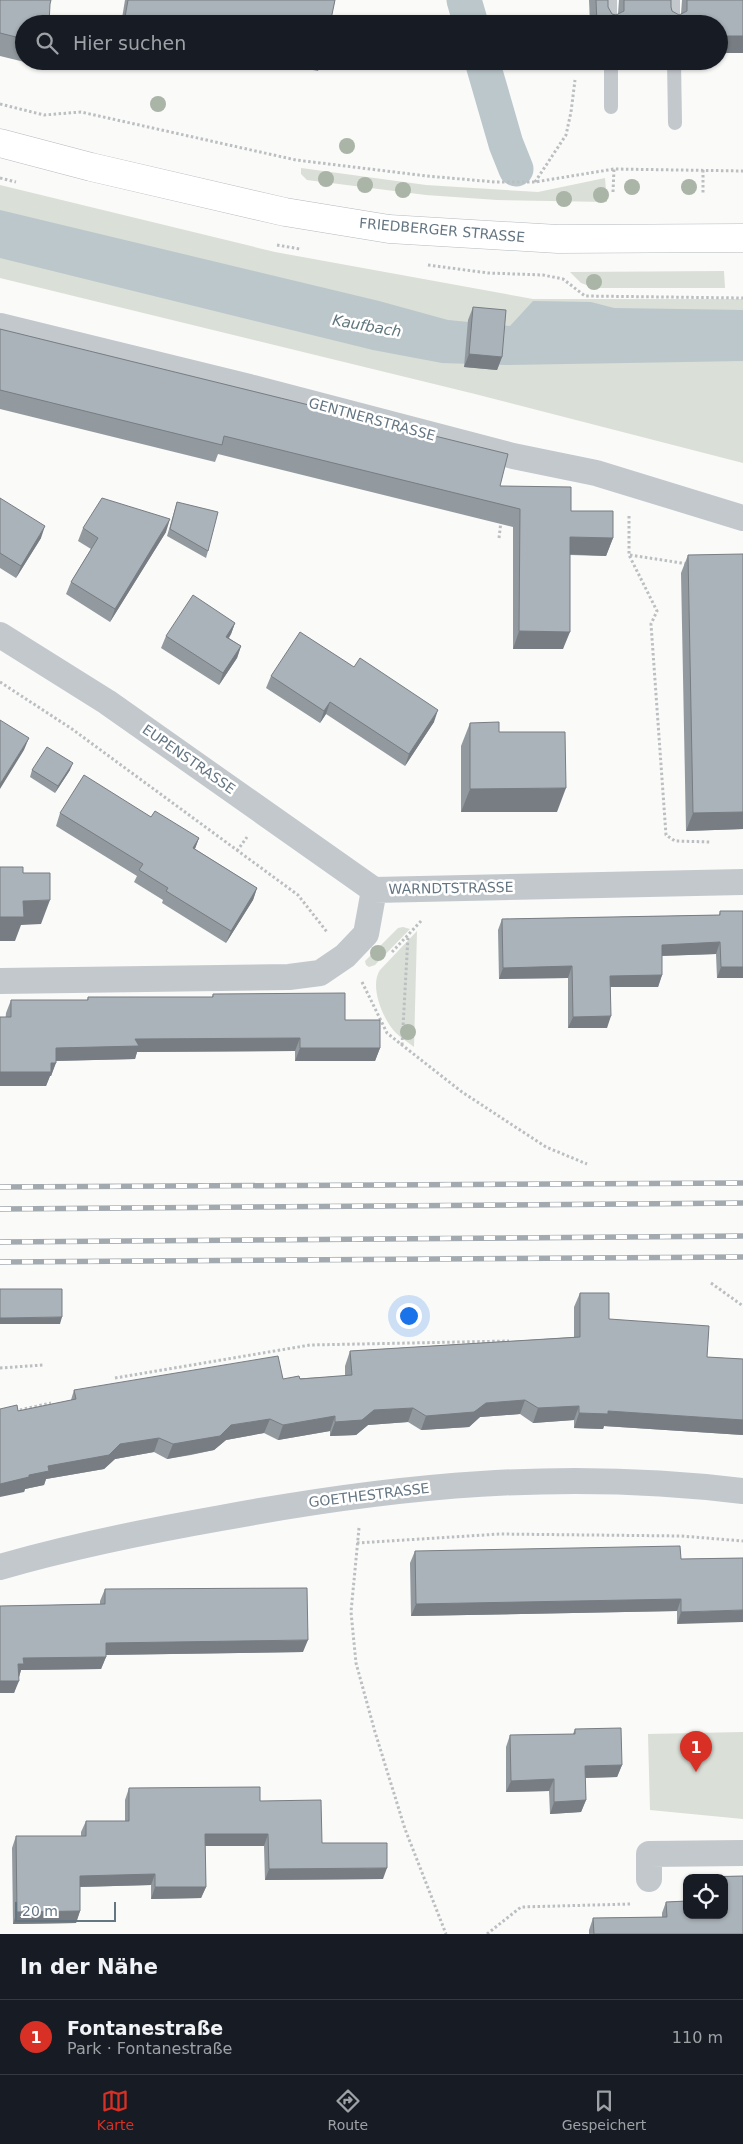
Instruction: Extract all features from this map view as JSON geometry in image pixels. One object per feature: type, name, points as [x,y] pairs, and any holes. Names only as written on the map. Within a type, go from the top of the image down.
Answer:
[{"type":"main road","name":"FRIEDBERGER STRASSE","points":[[0,143],[91,167],[285,212],[389,229],[558,238],[743,238]]},
{"type":"street","name":"GENTNERSTRASSE","points":[[0,326],[249,387],[513,456],[596,473],[743,518]]},
{"type":"street","name":"EUPENSTRASSE","points":[[0,636],[107,702],[374,890]]},
{"type":"street","name":"WARNDTSTRASSE","points":[[0,981],[289,977],[320,973],[345,956],[366,934],[374,890],[743,882]]},
{"type":"street","name":"GOETHESTRASSE","points":[[0,1567],[80,1546],[172,1527],[363,1495],[498,1482],[565,1480],[688,1485],[743,1491]]},
{"type":"street","points":[[649,1879],[649,1854],[743,1854]]},
{"type":"lane","points":[[610,0],[610,15]]},
{"type":"lane","points":[[673,0],[673,15]]},
{"type":"lane","points":[[611,70],[612,107]]},
{"type":"lane","points":[[674,70],[675,123]]},
{"type":"path","points":[[535,182],[566,135],[575,80]]},
{"type":"path","points":[[0,104],[44,115],[80,112],[296,160],[427,176],[495,182],[535,182],[614,169],[743,171]]},
{"type":"path","points":[[613,192],[614,169]]},
{"type":"path","points":[[704,170],[704,193]]},
{"type":"path","points":[[543,275],[563,280],[584,296],[743,298]]},
{"type":"path","points":[[629,514],[629,554],[657,611],[651,624],[666,835],[675,841],[711,842]]},
{"type":"path","points":[[499,538],[501,520]]},
{"type":"path","points":[[629,554],[690,565]]},
{"type":"path","points":[[0,682],[72,729],[298,895],[345,956],[363,984],[387,1033],[462,1092],[546,1147],[587,1164]]},
{"type":"path","points":[[388,956],[452,888]]},
{"type":"path","points":[[402,1045],[408,936]]},
{"type":"path","points":[[363,984],[369,977]]},
{"type":"path","points":[[711,1283],[743,1306]]},
{"type":"path","points":[[115,1378],[310,1345],[509,1341]]},
{"type":"path","points":[[0,1368],[43,1364]]},
{"type":"path","points":[[8,1413],[51,1403]]},
{"type":"path","points":[[363,1495],[351,1612],[356,1663],[404,1829],[446,1934]]},
{"type":"path","points":[[357,1543],[500,1534],[681,1536],[743,1542]]},
{"type":"path","points":[[487,1934],[520,1907],[649,1903],[649,1879]]},
{"type":"shaded area","points":[[301,168],[426,185],[538,192],[605,178],[607,202],[497,200],[426,195],[307,180],[301,174]]},
{"type":"shaded area","points":[[0,185],[275,252],[533,299],[743,299],[743,463],[475,394],[0,278]]},
{"type":"shaded area","points":[[724,271],[725,288],[595,288],[581,283],[570,272]]},
{"type":"shaded area","points":[[398,928],[410,929],[375,965],[369,967],[366,965],[365,961]]},
{"type":"shaded area","points":[[417,931],[414,1047],[390,1026],[382,1011],[376,985],[380,970]]},
{"type":"shaded area","points":[[743,1732],[743,1819],[650,1810],[648,1734]]},
{"type":"water","name":"Kaufbach","points":[[0,210],[379,301],[448,320],[510,326],[533,301],[591,302],[614,308],[743,310],[743,361],[506,365],[442,363],[373,350],[0,258]]},
{"type":"building","points":[[0,0],[51,0],[49,15],[15,15],[15,37],[0,33]]},
{"type":"building","points":[[128,0],[335,0],[332,15],[125,15]]},
{"type":"building","points":[[596,0],[608,0],[608,7],[612,14],[616,15],[597,15]]},
{"type":"building","points":[[624,0],[671,0],[672,11],[679,15],[616,15],[624,11]]},
{"type":"building","points":[[687,0],[743,0],[743,36],[728,36],[728,15],[679,15],[687,11]]},
{"type":"building","points":[[473,307],[506,310],[502,357],[469,354]]},
{"type":"building","points":[[0,329],[508,454],[500,486],[571,487],[571,511],[613,511],[613,538],[570,537],[570,632],[519,631],[520,509],[224,436],[222,445],[0,390]]},
{"type":"building","points":[[0,498],[45,526],[21,566],[0,553]]},
{"type":"building","points":[[102,498],[170,519],[115,609],[71,582],[98,538],[83,528]]},
{"type":"building","points":[[177,502],[218,512],[208,551],[170,529]]},
{"type":"building","points":[[743,554],[743,812],[693,813],[688,555]]},
{"type":"building","points":[[193,595],[235,623],[226,637],[241,646],[223,673],[166,636]]},
{"type":"building","points":[[300,632],[354,667],[360,658],[438,710],[409,754],[330,702],[324,711],[271,676]]},
{"type":"building","points":[[0,720],[29,738],[0,784]]},
{"type":"building","points":[[499,722],[499,732],[565,732],[566,788],[470,789],[470,723]]},
{"type":"building","points":[[47,747],[73,763],[58,786],[32,770]]},
{"type":"building","points":[[84,775],[151,817],[155,811],[199,838],[193,848],[257,888],[231,931],[166,891],[168,888],[139,870],[143,864],[60,813]]},
{"type":"building","points":[[0,867],[23,867],[23,873],[50,873],[50,900],[23,901],[24,917],[0,917]]},
{"type":"building","points":[[720,911],[743,911],[743,967],[721,967],[720,942],[662,945],[662,975],[610,976],[611,1016],[573,1017],[572,966],[503,968],[502,919],[720,915]]},
{"type":"building","points":[[345,993],[345,1020],[380,1020],[380,1048],[300,1048],[300,1038],[135,1039],[139,1046],[56,1048],[56,1063],[51,1063],[51,1072],[0,1072],[0,1017],[11,1017],[11,1000],[88,1000],[88,997],[213,997],[213,994]]},
{"type":"building","points":[[0,1289],[62,1289],[62,1317],[0,1318]]},
{"type":"building","points":[[580,1293],[609,1293],[609,1319],[709,1326],[707,1357],[743,1359],[743,1420],[608,1411],[608,1414],[579,1413],[579,1406],[538,1408],[525,1400],[486,1403],[474,1412],[426,1416],[413,1408],[374,1410],[362,1420],[335,1422],[335,1416],[283,1425],[270,1419],[231,1425],[220,1436],[173,1444],[159,1438],[120,1444],[109,1455],[48,1466],[49,1471],[0,1484],[0,1409],[17,1405],[18,1411],[76,1399],[74,1390],[278,1356],[283,1379],[299,1376],[300,1379],[352,1375],[350,1351],[580,1337]]},
{"type":"building","points":[[680,1546],[681,1559],[743,1558],[743,1610],[681,1612],[681,1599],[416,1604],[415,1551]]},
{"type":"building","points":[[307,1588],[308,1640],[106,1643],[106,1657],[23,1658],[24,1664],[18,1664],[19,1681],[0,1681],[0,1606],[105,1604],[105,1589]]},
{"type":"building","points":[[621,1728],[622,1765],[585,1766],[586,1800],[554,1802],[554,1779],[511,1781],[510,1735],[575,1734],[575,1729]]},
{"type":"building","points":[[260,1787],[260,1801],[321,1800],[322,1843],[387,1843],[387,1868],[269,1869],[268,1834],[205,1834],[206,1887],[155,1887],[155,1874],[80,1876],[80,1911],[17,1912],[16,1836],[86,1836],[86,1821],[129,1821],[129,1788]]},
{"type":"building","points":[[728,1876],[743,1876],[743,1934],[594,1934],[593,1918],[667,1917],[666,1902],[683,1901],[683,1919],[728,1919]]},
{"type":"waterway","points":[[464,0],[468,15]]},
{"type":"waterway","points":[[485,70],[506,144],[516,169]]},
{"type":"railway","points":[[0,1187],[743,1183]]},
{"type":"railway","points":[[0,1209],[743,1203]]},
{"type":"railway","points":[[0,1242],[743,1236]]},
{"type":"railway","points":[[0,1262],[743,1257]]},
{"type":"place","name":"Fontanestraße","points":[[696,1772]]}]
